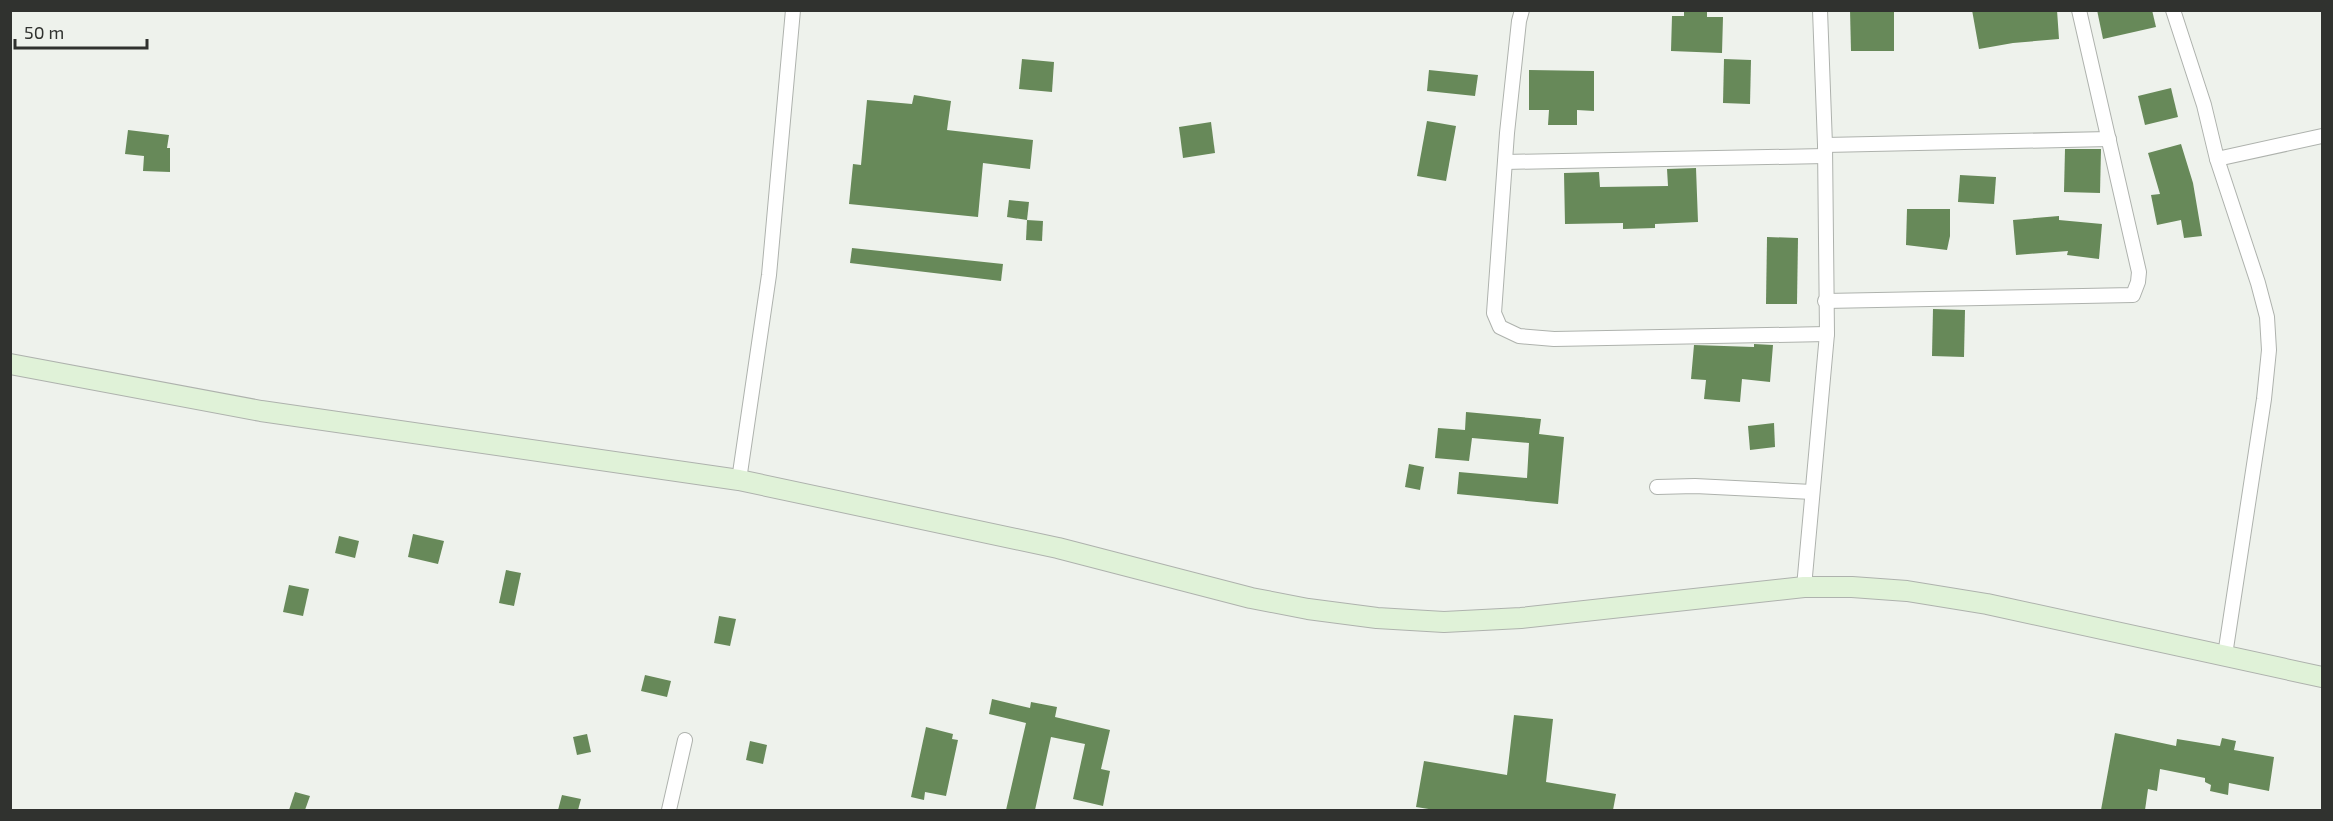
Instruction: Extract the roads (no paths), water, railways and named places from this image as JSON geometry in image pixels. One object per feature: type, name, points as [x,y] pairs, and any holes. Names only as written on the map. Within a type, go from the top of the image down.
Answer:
[{"type":"main road","points":[[10,364],[261,411],[739,480],[1058,548],[1251,598],[1308,609],[1377,618],[1444,622],[1521,618],[1804,587],[1852,587],[1907,591],[1987,604],[2322,677]]},
{"type":"street","points":[[739,480],[769,275],[793,10]]},
{"type":"street","points":[[1521,10],[1505,162],[1494,313],[1500,327],[1519,336],[1554,339],[1827,333]]},
{"type":"street","points":[[1804,587],[1827,333],[1825,150],[1820,10]]},
{"type":"street","points":[[1825,301],[2133,295],[2139,272],[2079,10]]},
{"type":"street","points":[[2173,10],[2204,105],[2217,159],[2267,317],[2269,351],[2262,411],[2225,655]]},
{"type":"street","points":[[2217,159],[2322,136]]},
{"type":"street","points":[[1505,162],[2109,139]]},
{"type":"street","points":[[1657,487],[1695,486],[1812,492]]},
{"type":"street","points":[[669,810],[685,740]]}]
